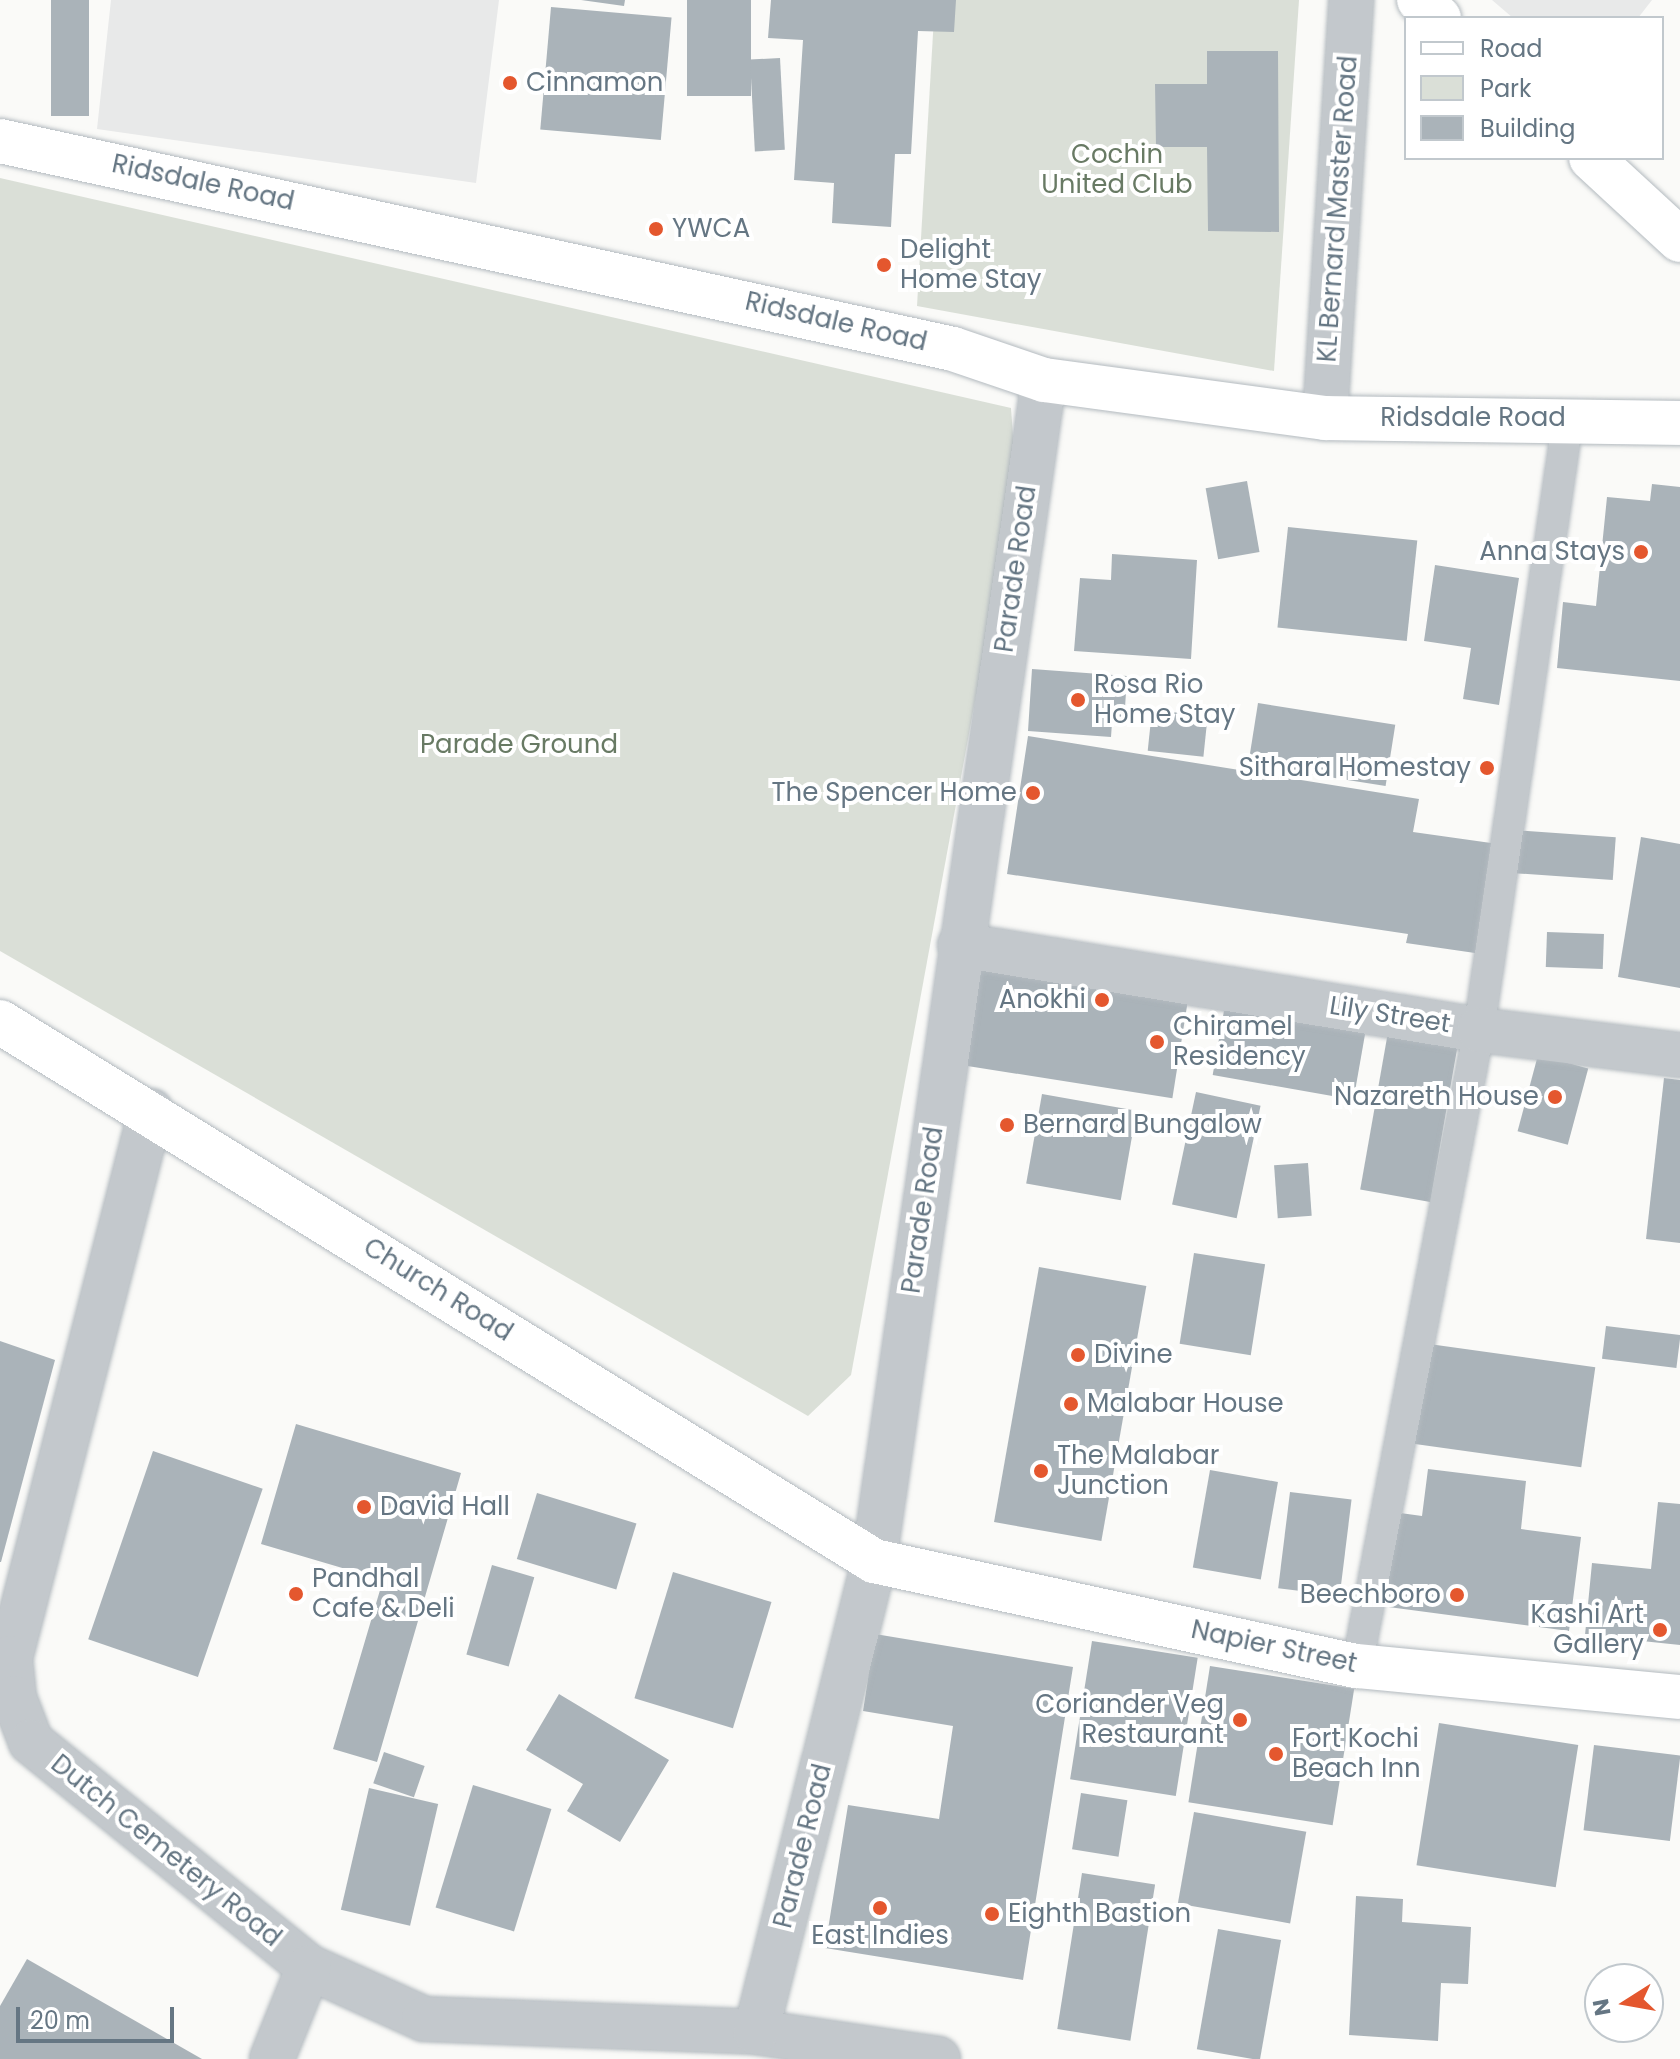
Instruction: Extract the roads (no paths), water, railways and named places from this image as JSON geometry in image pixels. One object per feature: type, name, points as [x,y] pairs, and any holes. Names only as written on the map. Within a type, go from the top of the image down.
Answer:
[{"type":"main road","points":[[1419,0],[1437,16]]},
{"type":"main road","name":"Ridsdale Road","points":[[0,141],[938,345],[1044,380],[1325,418],[1568,419],[1680,423]]},
{"type":"main road","points":[[1593,160],[1680,240]]},
{"type":"main road","name":"Church Road","points":[[0,1022],[151,1111],[874,1561]]},
{"type":"main road","name":"Napier Street","points":[[874,1561],[1357,1666],[1680,1697]]},
{"type":"street","name":"KL Bernard Master Road","points":[[1325,418],[1351,0]]},
{"type":"street","name":"Parade Road","points":[[756,2032],[874,1561],[960,945],[1044,380]]},
{"type":"street","name":"Lily Street","points":[[960,945],[1479,1030],[1680,1055]]},
{"type":"street","name":"Dutch Cemetery Road","points":[[151,1111],[10,1658],[14,1698],[31,1742],[309,1967],[424,2019],[596,2044],[756,2032],[938,2059]]},
{"type":"street","points":[[272,2059],[309,1967]]},
{"type":"lane","points":[[1357,1666],[1479,1030],[1568,419]]},
{"type":"place","name":"Cinnamon","points":[[510,83]]},
{"type":"place","name":"YWCA","points":[[656,229]]},
{"type":"place","name":"Delight Home Stay","points":[[884,265]]},
{"type":"place","name":"Anna Stays","points":[[1641,552]]},
{"type":"place","name":"Rosa Rio Home Stay","points":[[1078,700]]},
{"type":"place","name":"Sithara Homestay","points":[[1487,768]]},
{"type":"place","name":"The Spencer Home","points":[[1033,793]]},
{"type":"place","name":"Anokhi","points":[[1102,1000]]},
{"type":"place","name":"Chiramel Residency","points":[[1157,1042]]},
{"type":"place","name":"Nazareth House","points":[[1555,1097]]},
{"type":"place","name":"Bernard Bungalow","points":[[1007,1125]]},
{"type":"place","name":"Divine","points":[[1078,1355]]},
{"type":"place","name":"Malabar House","points":[[1071,1404]]},
{"type":"place","name":"The Malabar Junction","points":[[1041,1471]]},
{"type":"place","name":"David Hall","points":[[364,1507]]},
{"type":"place","name":"Pandhal Cafe & Deli","points":[[296,1594]]},
{"type":"place","name":"Beechboro","points":[[1457,1595]]},
{"type":"place","name":"Kashi Art Gallery","points":[[1660,1630]]},
{"type":"place","name":"Coriander Veg Restaurant","points":[[1240,1720]]},
{"type":"place","name":"Fort Kochi Beach Inn","points":[[1276,1754]]},
{"type":"place","name":"East Indies","points":[[880,1908]]},
{"type":"place","name":"Eighth Bastion","points":[[992,1914]]},
{"type":"park label","name":"Cochin United Club","points":[[1117,170]]},
{"type":"park label","name":"Parade Ground","points":[[519,745]]}]
